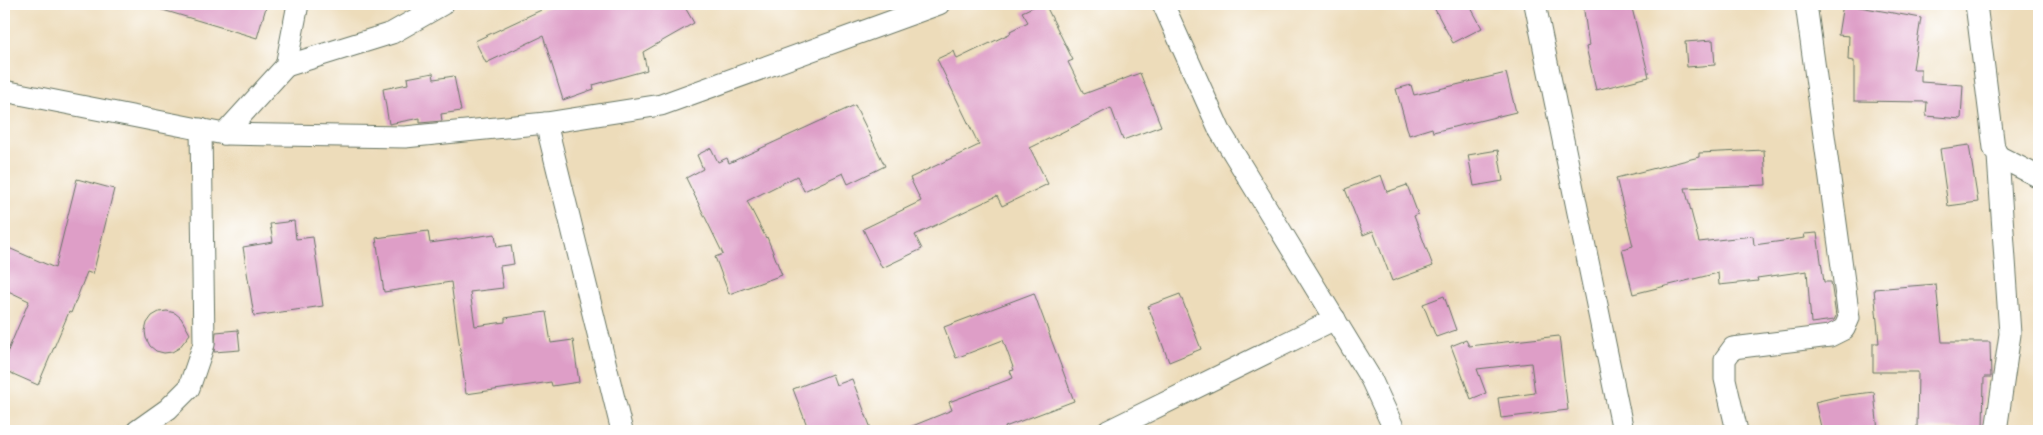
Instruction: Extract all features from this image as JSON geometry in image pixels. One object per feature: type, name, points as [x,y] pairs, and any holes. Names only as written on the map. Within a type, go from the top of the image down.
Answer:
[{"type":"street","points":[[286,66],[298,4]]},
{"type":"street","points":[[224,134],[286,66],[392,33],[443,4]]},
{"type":"street","points":[[4,91],[224,134],[405,137],[546,123],[662,105],[939,4]]},
{"type":"street","points":[[1163,4],[1220,131],[1371,379],[1395,431]]},
{"type":"street","points":[[1535,4],[1622,431]]},
{"type":"street","points":[[1737,431],[1725,379],[1725,359],[1733,348],[1830,336],[1844,329],[1849,318],[1806,4]]},
{"type":"street","points":[[1976,4],[1994,148],[1998,156],[2010,334],[1996,431]]},
{"type":"street","points":[[546,123],[622,431]]},
{"type":"street","points":[[137,431],[168,409],[189,388],[204,344],[201,129]]},
{"type":"street","points":[[1998,156],[2039,178]]},
{"type":"street","points":[[1108,431],[1335,319]]},
{"type":"building","points":[[156,4],[267,4],[257,38],[156,8]]},
{"type":"building","points":[[554,4],[683,4],[694,23],[643,52],[647,70],[593,85],[594,89],[563,100],[543,36],[486,63],[475,41]]},
{"type":"building","points":[[1039,4],[1045,4],[1073,60],[1068,62],[1084,94],[1140,73],[1161,126],[1123,140],[1111,108],[1030,148],[1048,184],[1002,206],[997,196],[915,235],[922,249],[882,268],[863,229],[921,201],[910,178],[979,145],[937,59],[954,51],[957,59],[1011,33],[1010,31],[1028,22],[1022,12]]},
{"type":"building","points":[[1432,4],[1469,4],[1482,28],[1453,43]]},
{"type":"building","points":[[1583,4],[1631,4],[1649,77],[1596,90],[1586,47],[1589,46]]},
{"type":"building","points":[[1843,4],[1921,18],[1913,69],[1921,69],[1921,82],[1963,85],[1961,119],[1926,116],[1927,102],[1854,101],[1854,61],[1848,60],[1849,36],[1838,35]]},
{"type":"building","points":[[1713,40],[1715,65],[1687,67],[1685,42]]},
{"type":"building","points":[[433,73],[434,79],[454,76],[461,111],[441,114],[442,121],[420,123],[420,118],[389,124],[383,89],[408,84],[407,78]]},
{"type":"building","points":[[1506,73],[1516,112],[1433,132],[1432,128],[1409,135],[1396,89],[1411,85],[1414,95]]},
{"type":"building","points":[[855,105],[885,166],[848,184],[843,173],[804,191],[797,176],[747,201],[767,237],[782,275],[729,294],[715,257],[723,254],[686,178],[703,169],[697,155],[711,148],[718,162],[727,158],[729,163]]},
{"type":"building","points":[[1969,145],[1978,202],[1948,206],[1940,149]]},
{"type":"building","points":[[1498,150],[1503,181],[1474,186],[1468,155]]},
{"type":"building","points":[[1764,150],[1766,185],[1685,188],[1699,242],[1753,236],[1754,245],[1805,238],[1804,234],[1817,233],[1824,282],[1831,282],[1836,316],[1834,320],[1811,323],[1807,271],[1757,278],[1758,281],[1719,285],[1718,273],[1633,294],[1622,249],[1633,246],[1616,178],[1699,157],[1699,153]]},
{"type":"building","points":[[1381,175],[1387,192],[1407,185],[1418,214],[1414,216],[1433,266],[1392,281],[1373,231],[1363,235],[1345,189]]},
{"type":"building","points":[[77,179],[114,189],[93,274],[87,272],[71,313],[69,312],[38,385],[4,370],[4,360],[29,301],[4,289],[4,246],[55,268]]},
{"type":"building","points":[[294,221],[296,239],[313,237],[323,306],[254,316],[243,247],[273,242],[270,224]]},
{"type":"building","points":[[428,231],[430,243],[495,234],[497,247],[511,245],[514,264],[500,266],[503,288],[470,292],[475,326],[505,322],[505,318],[546,312],[551,343],[573,340],[579,382],[552,386],[551,382],[466,394],[451,282],[384,292],[376,238]]},
{"type":"building","points":[[1936,284],[1942,342],[1990,342],[1991,377],[1984,377],[1983,429],[1917,428],[1918,372],[1873,372],[1873,343],[1879,343],[1874,289]]},
{"type":"building","points":[[1034,293],[1074,401],[1005,427],[1006,431],[900,431],[952,410],[949,402],[1013,378],[1010,371],[1014,370],[1003,340],[956,358],[944,327]]},
{"type":"building","points":[[1180,294],[1201,349],[1169,362],[1148,306]]},
{"type":"building","points":[[1444,296],[1456,330],[1436,337],[1423,304]]},
{"type":"building","points":[[159,312],[175,313],[181,318],[190,334],[179,348],[172,352],[164,353],[156,351],[150,346],[145,331],[147,323],[152,316]]},
{"type":"building","points":[[238,330],[240,350],[214,352],[216,332]]},
{"type":"building","points":[[1559,336],[1568,410],[1501,418],[1498,398],[1535,393],[1531,363],[1477,369],[1486,393],[1471,399],[1451,346],[1466,340],[1469,346]]},
{"type":"building","points":[[832,374],[836,385],[852,379],[872,431],[809,431],[793,389]]},
{"type":"building","points":[[1874,392],[1878,431],[1822,431],[1815,402],[1840,396]]}]
